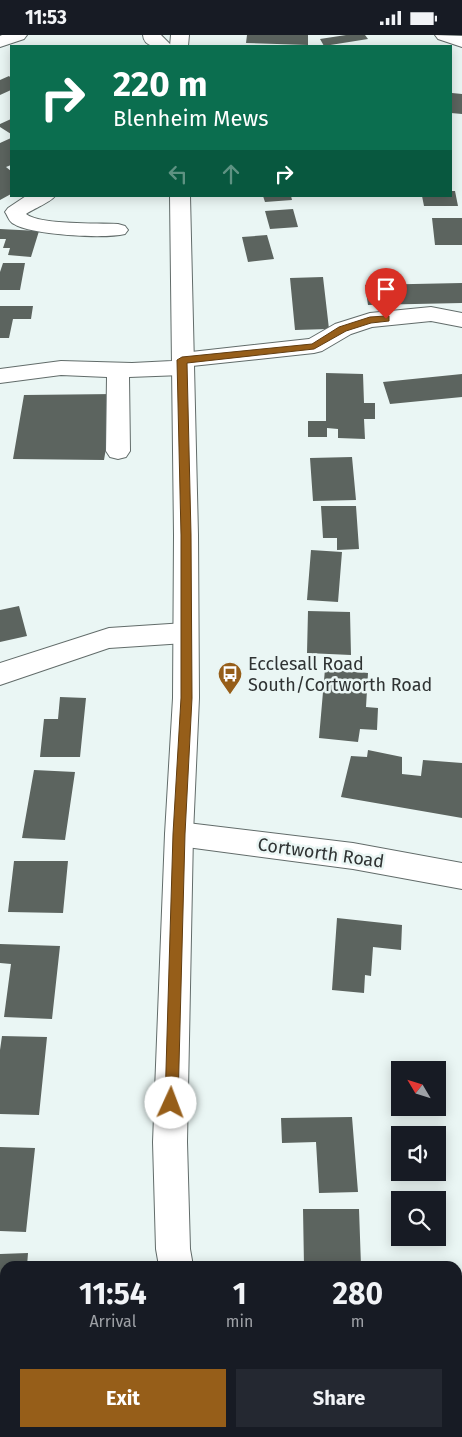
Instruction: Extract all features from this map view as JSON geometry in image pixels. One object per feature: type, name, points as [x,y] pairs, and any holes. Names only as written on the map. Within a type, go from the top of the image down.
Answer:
[{"type":"main road","points":[[0,43],[18,35]]},
{"type":"main road","points":[[152,35],[152,39],[161,45]]},
{"type":"main road","points":[[444,35],[462,42]]},
{"type":"main road","points":[[42,197],[35,199],[15,212],[19,218],[31,223],[53,227],[118,230]]},
{"type":"main road","points":[[175,1261],[173,1249],[170,1142],[179,834],[186,698],[186,535],[180,197]]},
{"type":"main road","points":[[0,375],[61,368],[118,369],[182,364],[314,346],[343,329],[370,320],[431,314],[462,320]]},
{"type":"main road","points":[[118,369],[118,451]]},
{"type":"main road","points":[[0,674],[108,638],[185,633]]},
{"type":"main road","name":"Cortworth Road","points":[[179,834],[353,856],[462,876]]},
{"type":"building","points":[[247,35],[308,35],[308,45],[246,43]]},
{"type":"building","points":[[346,35],[365,35],[368,39],[323,45],[320,39]]},
{"type":"building","points":[[10,77],[10,90],[0,95],[0,80]]},
{"type":"building","points":[[452,93],[462,94],[462,114],[452,113]]},
{"type":"building","points":[[10,119],[10,133],[0,127],[0,124]]},
{"type":"building","points":[[10,138],[10,165],[6,167],[10,170],[10,195],[0,200],[0,143]]},
{"type":"building","points":[[452,191],[455,191],[458,206],[424,206],[422,197],[452,197]]},
{"type":"building","points":[[263,197],[291,197],[292,200],[265,202]]},
{"type":"building","points":[[293,209],[298,227],[270,229],[265,211]]},
{"type":"building","points":[[432,218],[462,218],[462,245],[435,245]]},
{"type":"building","points":[[0,229],[39,231],[31,257],[8,255],[10,248],[3,248],[6,239],[0,239]]},
{"type":"building","points":[[267,235],[274,259],[248,262],[242,237]]},
{"type":"building","points":[[3,263],[25,263],[20,290],[0,290],[0,272]]},
{"type":"building","points":[[323,277],[329,329],[295,330],[290,278]]},
{"type":"building","points":[[462,283],[462,303],[368,305],[365,285]]},
{"type":"building","points":[[0,306],[33,306],[31,319],[13,319],[9,338],[0,338]]},
{"type":"building","points":[[326,373],[363,374],[364,403],[375,403],[375,419],[364,419],[365,439],[338,438],[338,429],[327,428],[327,437],[308,437],[308,421],[326,421]]},
{"type":"building","points":[[462,374],[462,397],[390,404],[383,382]]},
{"type":"building","points":[[115,394],[104,460],[13,459],[24,395]]},
{"type":"building","points":[[352,457],[356,500],[313,501],[310,458]]},
{"type":"building","points":[[321,506],[356,506],[359,549],[337,550],[337,538],[323,538]]},
{"type":"building","points":[[311,550],[342,552],[338,602],[307,600]]},
{"type":"building","points":[[19,606],[27,636],[0,642],[0,610]]},
{"type":"building","points":[[308,611],[350,612],[351,655],[307,653]]},
{"type":"building","points":[[325,669],[368,673],[366,707],[378,708],[377,730],[360,729],[358,742],[319,738]]},
{"type":"building","points":[[60,697],[86,698],[80,757],[40,757],[44,719],[58,719]]},
{"type":"building","points":[[368,750],[402,757],[402,774],[421,776],[423,760],[462,763],[462,818],[341,797],[351,756],[367,757]]},
{"type":"building","points":[[34,770],[75,772],[65,840],[22,838]]},
{"type":"building","points":[[14,861],[68,861],[63,913],[8,912]]},
{"type":"building","points":[[337,918],[402,925],[401,950],[373,947],[371,976],[365,975],[364,993],[332,990]]},
{"type":"building","points":[[0,944],[60,946],[52,1019],[4,1017],[11,964],[0,963]]},
{"type":"building","points":[[2,1036],[47,1037],[39,1115],[0,1114],[0,1050]]},
{"type":"building","points":[[352,1117],[358,1192],[319,1193],[316,1142],[282,1143],[281,1118]]},
{"type":"building","points":[[0,1147],[35,1148],[26,1232],[0,1231]]},
{"type":"building","points":[[303,1209],[359,1209],[361,1261],[304,1261]]},
{"type":"building","points":[[28,1253],[27,1261],[0,1261],[0,1254]]},
{"type":"place","name":"Ecclesall Road South/Cortworth Road","points":[[230,695]]},
{"type":"route","points":[[171,1103],[179,834],[186,698],[186,535],[182,360],[314,346],[343,329],[370,320],[386,319]]}]
